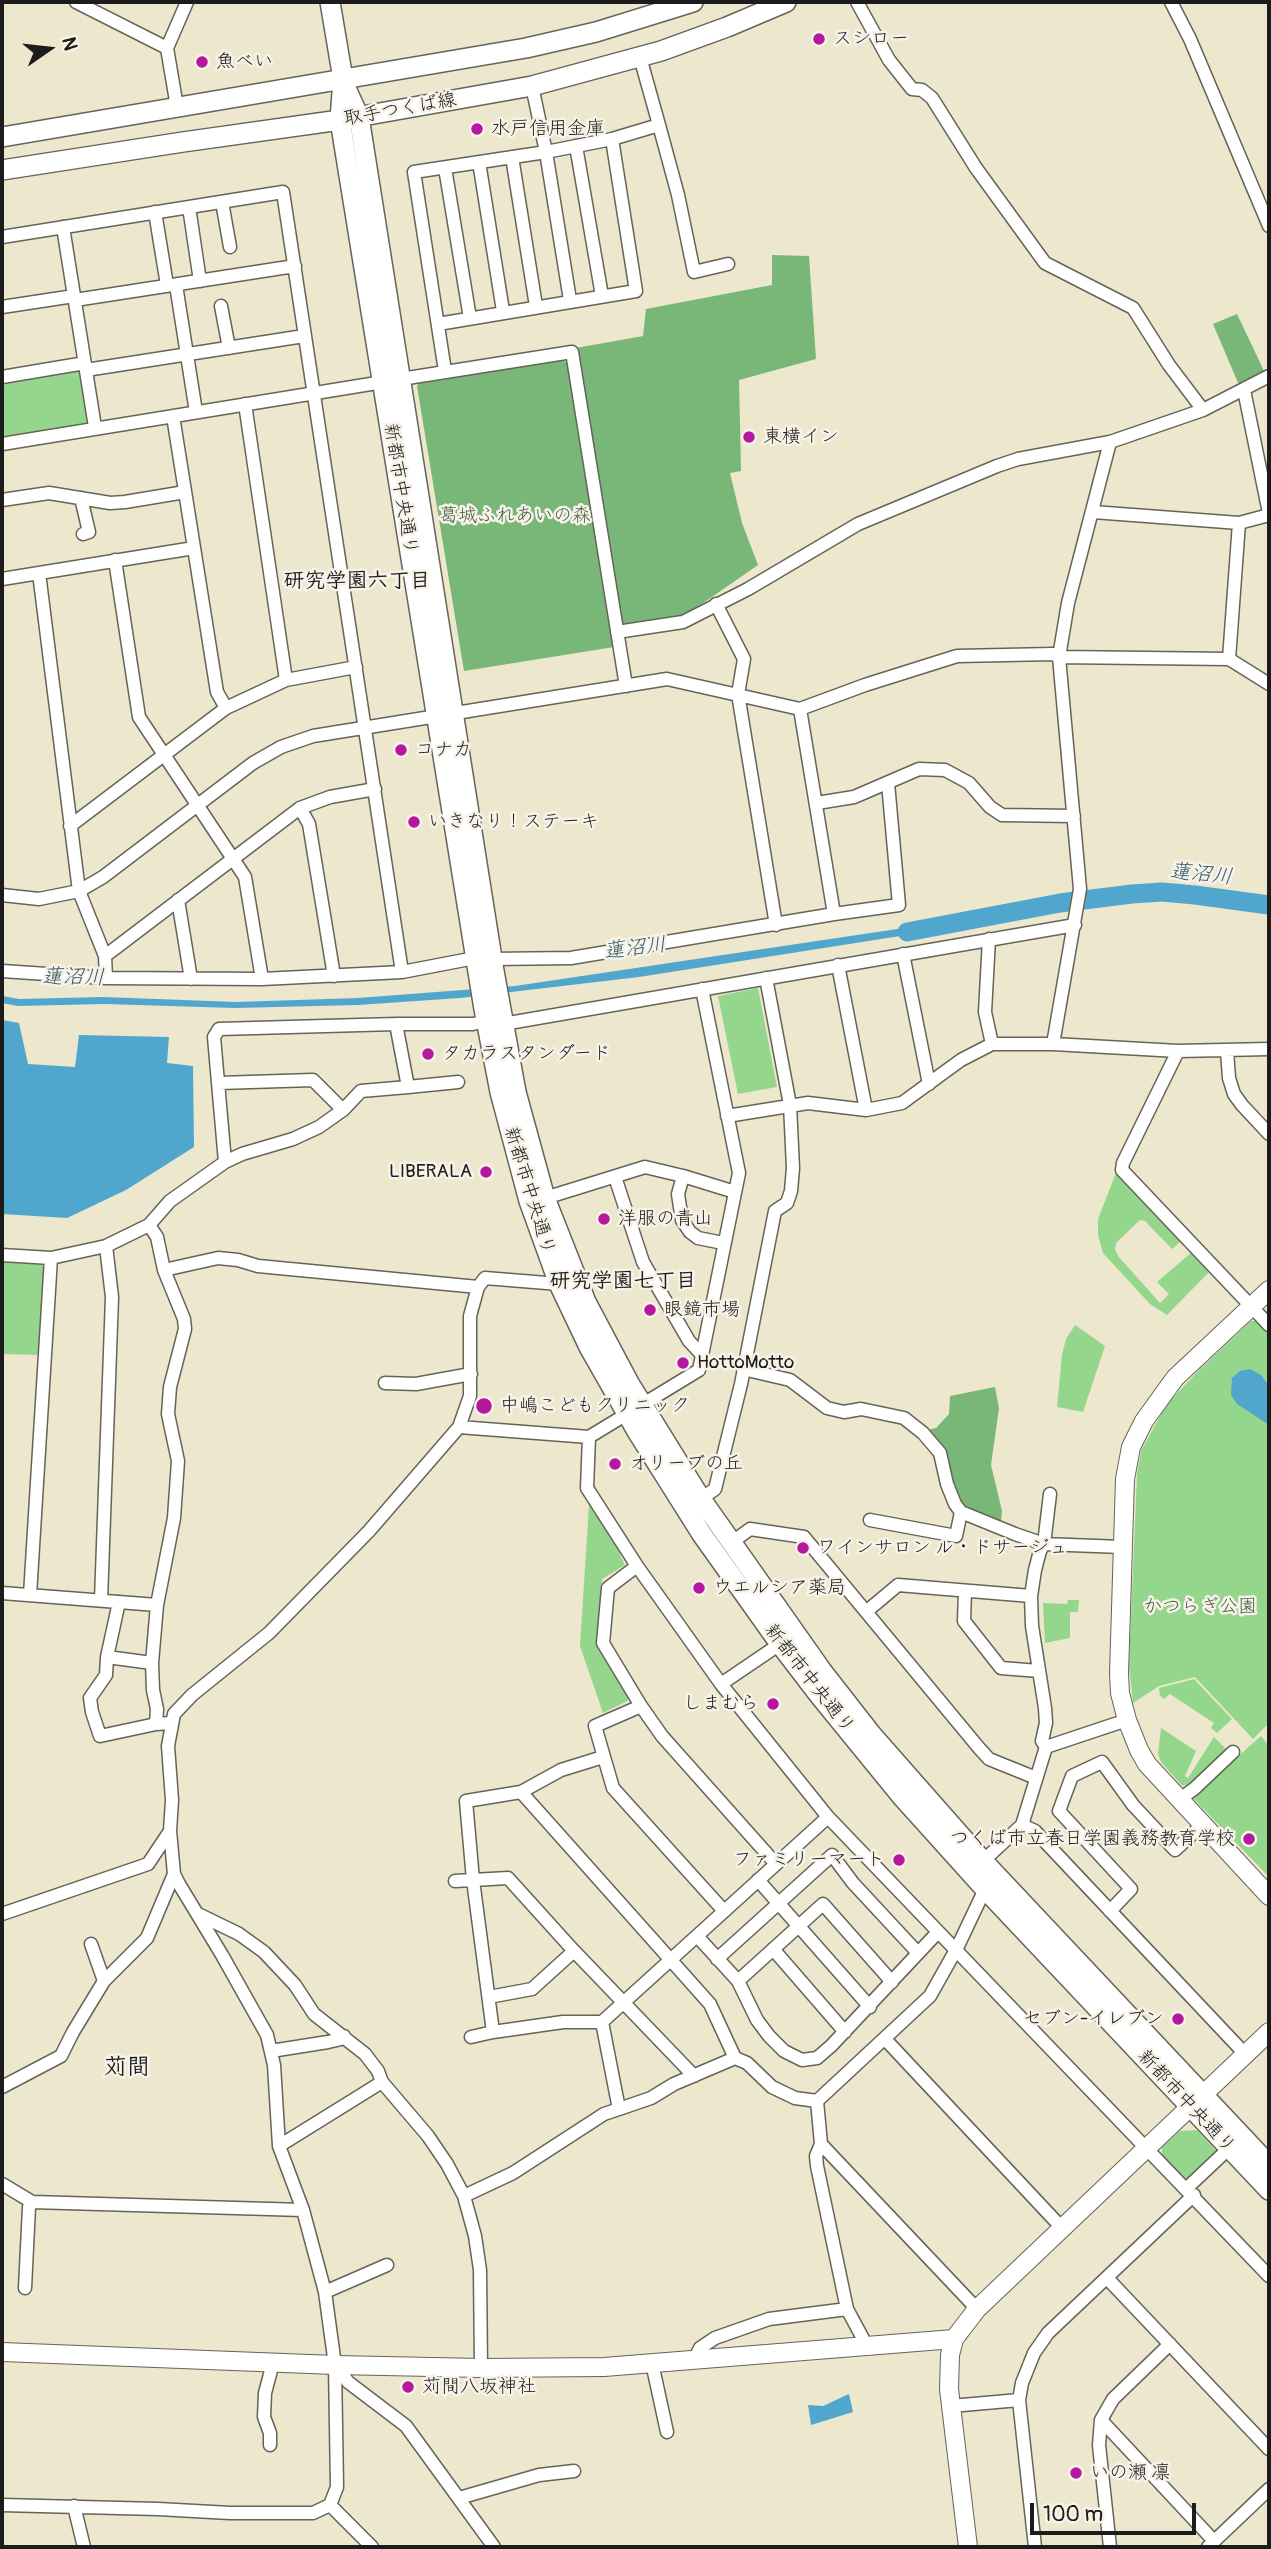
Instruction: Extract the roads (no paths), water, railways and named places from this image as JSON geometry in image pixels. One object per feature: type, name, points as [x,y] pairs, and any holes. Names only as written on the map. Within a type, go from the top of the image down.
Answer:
[{"type":"main road","name":"新都市中央通り","points":[[330,2],[493,1015],[500,1092],[529,1201],[559,1284],[589,1347],[701,1499],[822,1671],[872,1735],[1197,2100],[1269,2190]]},
{"type":"main road","name":"取手つくば線","points":[[2,136],[526,48],[596,32],[693,2]]},
{"type":"main road","name":"取手つくば線","points":[[2,170],[350,118],[532,86],[640,57],[727,27],[786,2]]},
{"type":"main road","name":"新都市中央通り","points":[[493,1015],[545,1198],[586,1302],[633,1408],[701,1533],[780,1644],[903,1798],[985,1889],[1197,2100],[1268,2154]]},
{"type":"street","points":[[79,2],[167,48]]},
{"type":"street","points":[[177,107],[167,48],[187,2]]},
{"type":"street","points":[[857,2],[888,60],[912,89],[922,90],[932,99],[976,168],[1045,263],[1133,308],[1169,365],[1203,410]]},
{"type":"street","points":[[1171,2],[1190,39],[1269,226]]},
{"type":"street","points":[[640,57],[678,195],[694,272],[729,264]]},
{"type":"street","points":[[532,86],[546,152],[570,300]]},
{"type":"street","points":[[445,372],[415,172],[546,152],[612,139],[659,125]]},
{"type":"street","points":[[438,324],[636,290],[612,139]]},
{"type":"street","points":[[576,146],[602,296]]},
{"type":"street","points":[[512,157],[536,306]]},
{"type":"street","points":[[479,162],[503,311]]},
{"type":"street","points":[[445,168],[470,317]]},
{"type":"street","points":[[2,237],[283,192],[402,972]]},
{"type":"street","points":[[222,202],[230,247]]},
{"type":"street","points":[[189,207],[200,281]]},
{"type":"street","points":[[155,212],[187,355],[196,412]]},
{"type":"street","points":[[63,227],[95,428]]},
{"type":"street","points":[[2,307],[295,266]]},
{"type":"street","points":[[221,306],[229,348]]},
{"type":"street","points":[[2,377],[187,355],[304,336]]},
{"type":"street","points":[[2,444],[572,352],[626,686]]},
{"type":"street","points":[[617,632],[682,622],[748,589],[858,524],[997,466],[1018,459],[1110,442],[1203,410],[1269,376]]},
{"type":"street","points":[[1093,512],[1239,523],[1269,514],[1244,390]]},
{"type":"street","points":[[245,404],[286,680]]},
{"type":"street","points":[[173,416],[217,692],[226,708]]},
{"type":"street","points":[[1053,1044],[1080,889],[1059,657],[1068,603],[1110,442]]},
{"type":"street","points":[[2,500],[40,494],[110,503],[185,492]]},
{"type":"street","points":[[81,498],[89,532],[83,534]]},
{"type":"street","points":[[1229,659],[1239,523]]},
{"type":"street","points":[[2,579],[194,548]]},
{"type":"street","points":[[116,560],[139,717],[245,877],[262,979]]},
{"type":"street","points":[[38,573],[79,891],[105,956],[106,978]]},
{"type":"street","points":[[716,604],[744,659],[738,694],[776,925]]},
{"type":"street","points":[[2,895],[49,898],[79,891],[94,883],[253,762],[281,747],[313,736],[667,679],[800,709],[957,656],[1053,654],[1059,657],[1229,659],[1269,684]]},
{"type":"street","points":[[70,826],[226,708],[286,680],[356,667]]},
{"type":"street","points":[[800,709],[834,914]]},
{"type":"street","points":[[817,803],[855,797],[919,769],[945,770],[969,783],[990,807],[1002,815],[1074,816]]},
{"type":"street","points":[[2,971],[106,978],[191,979],[262,979],[402,972],[571,958],[899,905],[888,783]]},
{"type":"street","points":[[105,956],[300,808],[330,797],[375,789]]},
{"type":"street","points":[[300,808],[309,824],[334,976]]},
{"type":"street","points":[[178,900],[191,979]]},
{"type":"street","points":[[225,1162],[214,1037],[219,1029],[473,1024],[493,1015],[702,989],[989,939],[1075,919]]},
{"type":"street","points":[[989,939],[985,1012],[992,1044]]},
{"type":"street","points":[[904,954],[929,1084]]},
{"type":"street","points":[[838,965],[866,1110]]},
{"type":"street","points":[[701,1499],[715,1489],[775,1211],[787,1203],[791,1191],[793,1168],[790,1105],[766,978]]},
{"type":"street","points":[[459,1427],[589,1437],[698,1370],[739,1172],[702,989]]},
{"type":"street","points":[[396,1024],[408,1087]]},
{"type":"street","points":[[727,1116],[808,1103],[866,1110],[902,1103],[961,1060],[992,1044],[1053,1044],[1178,1051],[1269,1049]]},
{"type":"street","points":[[1178,1051],[1122,1171],[1269,1325]]},
{"type":"street","points":[[1227,1051],[1229,1078],[1234,1094],[1269,1134]]},
{"type":"street","points":[[219,1083],[313,1080],[343,1110]]},
{"type":"street","points":[[2,1255],[51,1258],[106,1246],[149,1224],[170,1201],[225,1162],[319,1128],[343,1110],[361,1091],[458,1082]]},
{"type":"street","points":[[545,1198],[645,1167],[735,1192]]},
{"type":"street","points":[[683,1176],[678,1194],[682,1220],[698,1238],[723,1243]]},
{"type":"street","points":[[615,1177],[643,1262],[689,1341],[702,1355]]},
{"type":"street","points":[[149,1224],[157,1237],[164,1270],[184,1319],[185,1329],[170,1387],[168,1414],[178,1461],[174,1518],[157,1605],[152,1663],[153,1690],[158,1709],[156,1724]]},
{"type":"street","points":[[101,1600],[112,1297],[106,1246]]},
{"type":"street","points":[[30,1595],[51,1258]]},
{"type":"street","points":[[164,1270],[218,1258],[258,1266],[478,1287]]},
{"type":"street","points":[[2,2505],[242,2514],[313,2513],[331,2505],[337,2487],[335,2365],[325,2292],[303,2210],[279,2146],[274,2065],[267,2035],[174,1874],[168,1746],[171,1723],[174,1714],[191,1695],[268,1633],[369,1531],[459,1427],[470,1395],[470,1315],[478,1287],[485,1278],[559,1284]]},
{"type":"street","points":[[1269,1290],[1175,1378],[1161,1394],[1131,1447],[1125,1479],[1119,1684],[1127,1720],[1147,1765],[1269,1896]]},
{"type":"street","points":[[743,1368],[790,1380],[827,1408],[844,1412],[862,1409],[904,1418],[923,1433],[940,1453],[947,1484],[961,1512],[1044,1544],[1122,1547]]},
{"type":"street","points":[[385,1383],[416,1384],[471,1374]]},
{"type":"street","points":[[589,1437],[587,1488],[637,1566],[721,1684],[828,1817],[938,1932],[957,1948],[1269,2276]]},
{"type":"street","points":[[1046,1747],[1042,1741],[1046,1723],[1045,1708],[1032,1626],[1031,1596],[1035,1570],[1044,1544],[1050,1494]]},
{"type":"street","points":[[870,1520],[956,1536],[961,1512]]},
{"type":"street","points":[[731,1543],[750,1530],[804,1537],[989,1759],[1035,1778]]},
{"type":"street","points":[[637,1566],[608,1588],[603,1643],[662,1736],[776,1864]]},
{"type":"street","points":[[867,1611],[898,1586],[1031,1596]]},
{"type":"street","points":[[965,1591],[964,1621],[1001,1668],[1039,1671]]},
{"type":"street","points":[[2,1593],[157,1605]]},
{"type":"street","points":[[119,1602],[107,1657],[106,1675],[90,1698],[100,1736],[171,1723]]},
{"type":"street","points":[[721,1684],[780,1644]]},
{"type":"street","points":[[107,1657],[152,1663]]},
{"type":"street","points":[[641,1706],[594,1726],[612,1788],[724,1911]]},
{"type":"street","points":[[1046,1747],[1127,1720]]},
{"type":"street","points":[[983,1861],[1022,1825],[1046,1747]]},
{"type":"street","points":[[1179,1800],[1233,1752]]},
{"type":"street","points":[[493,2032],[473,1880],[466,1801],[521,1792],[561,1770],[603,1757]]},
{"type":"street","points":[[1110,1911],[1130,1889],[1059,1811],[1072,1776],[1102,1762],[1133,1805],[1175,1850],[1202,1825]]},
{"type":"street","points":[[521,1792],[710,2004],[734,2058],[747,2063],[772,2087],[795,2098],[817,2101]]},
{"type":"street","points":[[471,2037],[563,2022],[603,2022],[828,1817]]},
{"type":"street","points":[[1022,1825],[1035,1830],[1246,2055]]},
{"type":"street","points":[[2,1914],[148,1864],[170,1831]]},
{"type":"street","points":[[717,1959],[832,1855],[853,1883],[918,1953]]},
{"type":"street","points":[[2,2087],[61,2056],[104,1981],[147,1938],[174,1874]]},
{"type":"street","points":[[455,1881],[508,1878],[694,2076]]},
{"type":"street","points":[[758,1880],[870,2007]]},
{"type":"street","points":[[817,2101],[930,1996],[985,1889]]},
{"type":"street","points":[[738,1981],[823,1904],[892,1982]]},
{"type":"street","points":[[198,1914],[239,1934],[264,1952],[295,1985],[314,2014],[365,2054],[378,2071],[382,2082],[428,2136],[464,2196],[475,2236],[480,2270],[481,2368]]},
{"type":"street","points":[[697,1936],[738,1981],[757,2020],[769,2036],[784,2051],[802,2060],[817,2058],[845,2032],[938,1932]]},
{"type":"street","points":[[91,1944],[104,1981]]},
{"type":"street","points":[[773,1949],[845,2032]]},
{"type":"street","points":[[489,1997],[532,1989],[574,1951]]},
{"type":"street","points":[[603,2022],[619,2109]]},
{"type":"street","points":[[968,2547],[951,2406],[949,2373],[954,2339],[977,2309],[1269,2032]]},
{"type":"street","points":[[271,2051],[328,2042],[344,2036]]},
{"type":"street","points":[[885,2039],[1062,2228]]},
{"type":"street","points":[[464,2196],[513,2173],[604,2114],[650,2098],[734,2058]]},
{"type":"street","points":[[279,2146],[382,2082]]},
{"type":"street","points":[[817,2101],[821,2144],[816,2156],[817,2166],[848,2309],[867,2346]]},
{"type":"street","points":[[821,2144],[977,2309]]},
{"type":"street","points":[[1035,2547],[1019,2400],[1028,2367],[1048,2333],[1107,2278],[1223,2154]]},
{"type":"street","points":[[2,2184],[32,2202],[303,2210]]},
{"type":"street","points":[[25,2288],[29,2207],[32,2202]]},
{"type":"street","points":[[325,2292],[387,2264]]},
{"type":"street","points":[[1107,2278],[1269,2449]]},
{"type":"street","points":[[694,2360],[700,2348],[715,2338],[769,2319],[848,2309]]},
{"type":"street","points":[[2,2352],[335,2365],[604,2367],[954,2339]]},
{"type":"street","points":[[1110,2547],[1098,2445],[1101,2420],[1113,2399],[1170,2344]]},
{"type":"street","points":[[270,2445],[270,2433],[264,2417],[265,2393],[273,2363]]},
{"type":"street","points":[[652,2363],[667,2432]]},
{"type":"street","points":[[335,2365],[348,2382],[406,2426],[494,2547]]},
{"type":"street","points":[[951,2406],[1019,2400]]},
{"type":"street","points":[[1101,2420],[1211,2544],[1269,2489]]},
{"type":"street","points":[[459,2498],[539,2474],[574,2471]]},
{"type":"street","points":[[331,2505],[372,2547]]},
{"type":"street","points":[[74,2506],[84,2547]]},
{"type":"water","points":[[931,924],[932,931],[639,977],[460,998],[358,1005],[235,1008],[104,1004],[18,1006],[2,1003],[2,996],[19,999],[104,997],[236,1002],[358,998],[515,986]]},
{"type":"water","points":[[2,1020],[19,1023],[28,1064],[75,1067],[79,1035],[169,1037],[167,1063],[193,1066],[194,1147],[126,1190],[67,1218],[2,1214]]},
{"type":"water","points":[[1250,1369],[1261,1375],[1267,1383],[1269,1425],[1237,1404],[1231,1395],[1232,1378],[1240,1371]]},
{"type":"water","points":[[849,2394],[853,2412],[811,2425],[808,2405],[823,2406]]},
{"type":"waterway","name":"蓮沼川","points":[[907,932],[1060,903],[1132,894],[1162,892],[1269,905]]},
{"type":"place","name":"スシロー","points":[[819,39]]},
{"type":"place","name":"魚べい","points":[[202,62]]},
{"type":"place","name":"水戸信用金庫","points":[[477,129]]},
{"type":"place","name":"東横イン","points":[[749,437]]},
{"type":"place","name":"コナカ","points":[[401,750]]},
{"type":"place","name":"いきなり！ステーキ","points":[[414,822]]},
{"type":"place","name":"タカラスタンダード","points":[[428,1054]]},
{"type":"place","name":"LIBERALA","points":[[486,1172]]},
{"type":"place","name":"洋服の青山","points":[[604,1219]]},
{"type":"place","name":"眼鏡市場","points":[[650,1310]]},
{"type":"place","name":"HottoMotto","points":[[683,1363]]},
{"type":"place","name":"中嶋こどもクリニック","points":[[484,1406]]},
{"type":"place","name":"オリーブの丘","points":[[615,1464]]},
{"type":"place","name":"ワインサロン ル・ドサージュ","points":[[803,1548]]},
{"type":"place","name":"ウエルシア薬局","points":[[699,1588]]},
{"type":"place","name":"しまむら","points":[[773,1704]]},
{"type":"place","name":"つくば市立春日学園義務教育学校","points":[[1249,1839]]},
{"type":"place","name":"ファミリーマート","points":[[899,1860]]},
{"type":"place","name":"セブン-イレブン","points":[[1178,2019]]},
{"type":"place","name":"苅間八坂神社","points":[[408,2387]]},
{"type":"place","name":"いの瀬 凛","points":[[1076,2473]]},
{"type":"district","name":"研究学園六丁目","points":[[357,582]]},
{"type":"district","name":"研究学園七丁目","points":[[623,1282]]},
{"type":"district","name":"苅間","points":[[127,2068]]},
{"type":"park label","name":"葛城ふれあいの森","points":[[515,516]]},
{"type":"park label","name":"かつらぎ公園","points":[[1200,1607]]}]
